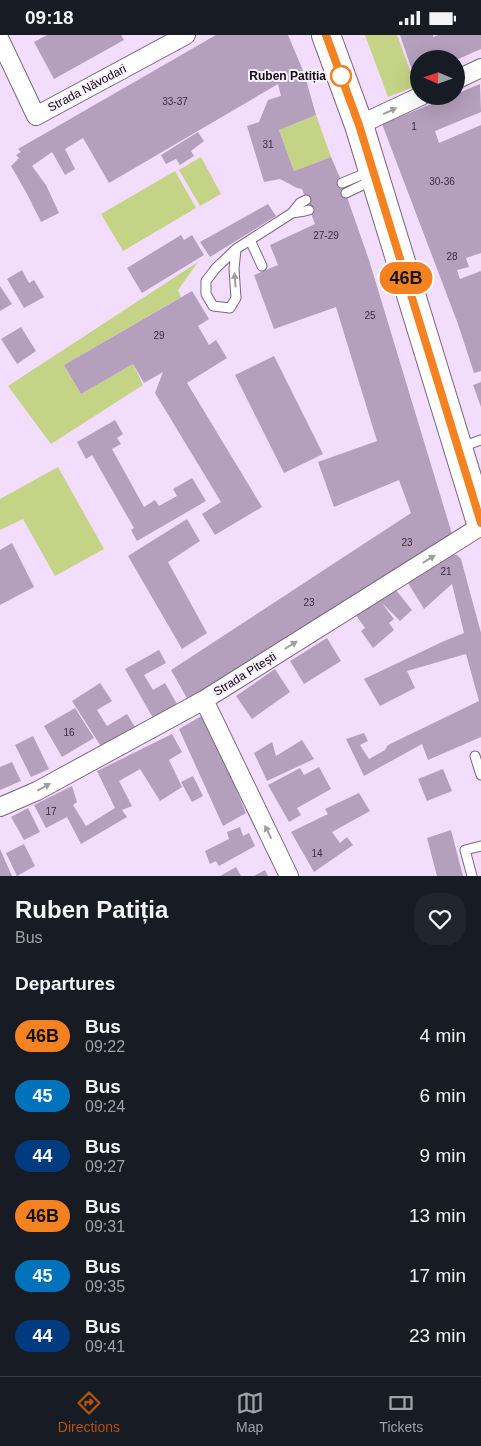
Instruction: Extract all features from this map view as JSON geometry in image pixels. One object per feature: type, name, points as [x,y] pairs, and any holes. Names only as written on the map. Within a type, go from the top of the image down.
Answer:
[{"type":"main road","points":[[326,35],[469,444],[481,525]]},
{"type":"street","name":"Strada Năvodari","points":[[0,40],[36,116],[186,35]]},
{"type":"street","points":[[465,76],[481,68]]},
{"type":"street","points":[[359,125],[410,101]]},
{"type":"street","name":"Strada Pitești","points":[[0,807],[37,791],[204,700],[481,525]]},
{"type":"street","points":[[204,700],[289,876]]},
{"type":"lane","points":[[342,183],[375,175]]},
{"type":"lane","points":[[346,193],[375,175]]},
{"type":"lane","points":[[236,249],[234,269],[236,298],[230,308],[213,306],[206,294],[206,281],[216,268],[236,249],[292,213],[300,203],[306,200]]},
{"type":"lane","points":[[292,213],[309,210]]},
{"type":"lane","points":[[250,240],[262,266]]},
{"type":"lane","points":[[476,755],[481,775]]},
{"type":"lane","points":[[472,876],[465,850],[481,846]]},
{"type":"green space","points":[[365,35],[397,35],[410,70],[410,88],[388,97]]},
{"type":"green space","points":[[316,115],[331,157],[294,171],[279,130]]},
{"type":"green space","points":[[201,157],[221,194],[200,206],[179,170]]},
{"type":"green space","points":[[175,171],[196,208],[123,251],[101,214]]},
{"type":"green space","points":[[198,262],[178,290],[181,297],[64,365],[81,394],[133,364],[143,385],[51,444],[8,386]]},
{"type":"green space","points":[[58,467],[104,549],[55,576],[23,519],[0,530],[0,499]]},
{"type":"building","points":[[47,35],[121,35],[124,40],[54,79],[34,42]]},
{"type":"building","points":[[216,35],[288,35],[304,73],[316,115],[279,130],[294,171],[331,157],[341,180],[369,260],[452,534],[188,700],[171,670],[411,513],[399,480],[334,507],[318,462],[377,441],[336,307],[274,329],[254,275],[278,265],[270,245],[315,224],[302,189],[280,179],[264,182],[247,126],[259,122],[268,100],[281,96],[278,84],[109,183],[83,138],[65,149],[75,169],[65,175],[52,152],[32,166],[46,185],[59,213],[41,222],[11,166],[19,158],[16,155],[21,152],[18,149]]},
{"type":"building","points":[[400,35],[433,35],[433,37],[438,35],[481,35],[481,49],[465,56],[465,50],[410,50],[410,64]]},
{"type":"building","points":[[480,84],[481,112],[435,131],[439,143],[481,125],[481,253],[466,258],[469,267],[457,270],[460,279],[481,271],[481,371],[474,373],[458,324],[382,124],[429,105],[465,105],[465,90]]},
{"type":"building","points":[[198,132],[204,141],[191,151],[194,156],[180,165],[176,159],[166,164],[161,155]]},
{"type":"building","points":[[268,204],[276,216],[210,257],[200,242]]},
{"type":"building","points":[[181,235],[184,240],[192,235],[204,255],[142,293],[127,268]]},
{"type":"building","points":[[22,270],[29,283],[34,280],[44,297],[24,308],[7,279]]},
{"type":"building","points":[[0,286],[12,304],[0,311]]},
{"type":"building","points":[[192,291],[209,319],[198,326],[209,345],[216,340],[227,358],[187,383],[262,507],[215,535],[202,514],[221,502],[155,393],[163,372],[144,383],[133,364],[81,394],[64,365]]},
{"type":"building","points":[[21,327],[36,351],[17,364],[1,339]]},
{"type":"building","points":[[274,356],[323,454],[284,473],[235,375]]},
{"type":"building","points":[[481,382],[481,407],[473,385]]},
{"type":"building","points":[[115,420],[123,434],[117,438],[121,444],[112,449],[144,507],[155,500],[159,506],[177,496],[173,489],[192,478],[206,501],[137,541],[131,530],[134,528],[92,455],[86,459],[77,442]]},
{"type":"building","points":[[187,519],[200,541],[168,562],[207,633],[182,649],[128,556]]},
{"type":"building","points":[[12,543],[34,587],[0,605],[0,550]]},
{"type":"building","points":[[451,554],[457,555],[461,559],[481,633],[481,737],[428,760],[422,744],[364,776],[346,739],[364,733],[368,741],[360,745],[369,759],[385,750],[388,745],[479,701],[466,654],[407,671],[415,688],[380,706],[364,679],[464,633],[452,584],[424,609],[408,583]]},
{"type":"building","points":[[395,589],[412,610],[400,621],[381,602],[394,619],[389,623],[394,630],[373,648],[361,631],[365,628],[356,615]]},
{"type":"building","points":[[327,638],[341,661],[304,684],[290,661]]},
{"type":"building","points":[[159,650],[166,663],[144,675],[153,690],[165,683],[177,704],[153,718],[125,669]]},
{"type":"building","points":[[275,669],[290,692],[252,719],[236,696]]},
{"type":"building","points":[[100,683],[112,701],[97,710],[107,726],[127,714],[135,727],[102,748],[72,701]]},
{"type":"building","points":[[75,708],[94,738],[62,757],[44,726]]},
{"type":"building","points":[[205,714],[246,813],[223,826],[179,729]]},
{"type":"building","points":[[172,734],[182,752],[169,760],[182,787],[160,801],[140,769],[119,781],[132,806],[122,810],[127,817],[81,844],[67,817],[46,828],[34,805],[72,786],[77,802],[73,805],[86,826],[115,808],[97,771]]},
{"type":"building","points":[[33,736],[49,769],[31,777],[15,745]]},
{"type":"building","points":[[302,740],[314,759],[267,781],[254,753],[272,742],[276,756]]},
{"type":"building","points":[[12,762],[21,781],[0,790],[0,767]]},
{"type":"building","points":[[319,767],[331,789],[297,808],[301,815],[289,822],[268,785],[300,768],[304,775]]},
{"type":"building","points":[[443,769],[452,791],[427,801],[418,779]]},
{"type":"building","points":[[193,776],[203,796],[192,802],[181,782]]},
{"type":"building","points":[[359,793],[370,811],[332,832],[340,843],[347,837],[353,845],[314,872],[291,832],[328,814],[325,809]]},
{"type":"building","points":[[28,808],[40,832],[24,840],[11,817]]},
{"type":"building","points":[[240,827],[243,836],[249,833],[255,846],[219,866],[216,861],[210,864],[205,851],[229,839],[227,832]]},
{"type":"building","points":[[451,830],[463,876],[437,876],[427,838]]},
{"type":"building","points":[[24,844],[35,866],[17,876],[6,853]]},
{"type":"building","points":[[0,849],[12,876],[0,876]]},
{"type":"building","points":[[236,867],[241,876],[220,876]]},
{"type":"building","points":[[265,870],[268,876],[254,876]]},
{"type":"bus line","name":"46B","points":[[326,35],[359,125],[481,523]]},
{"type":"place","name":"Ruben Patiția","points":[[341,76]]}]
